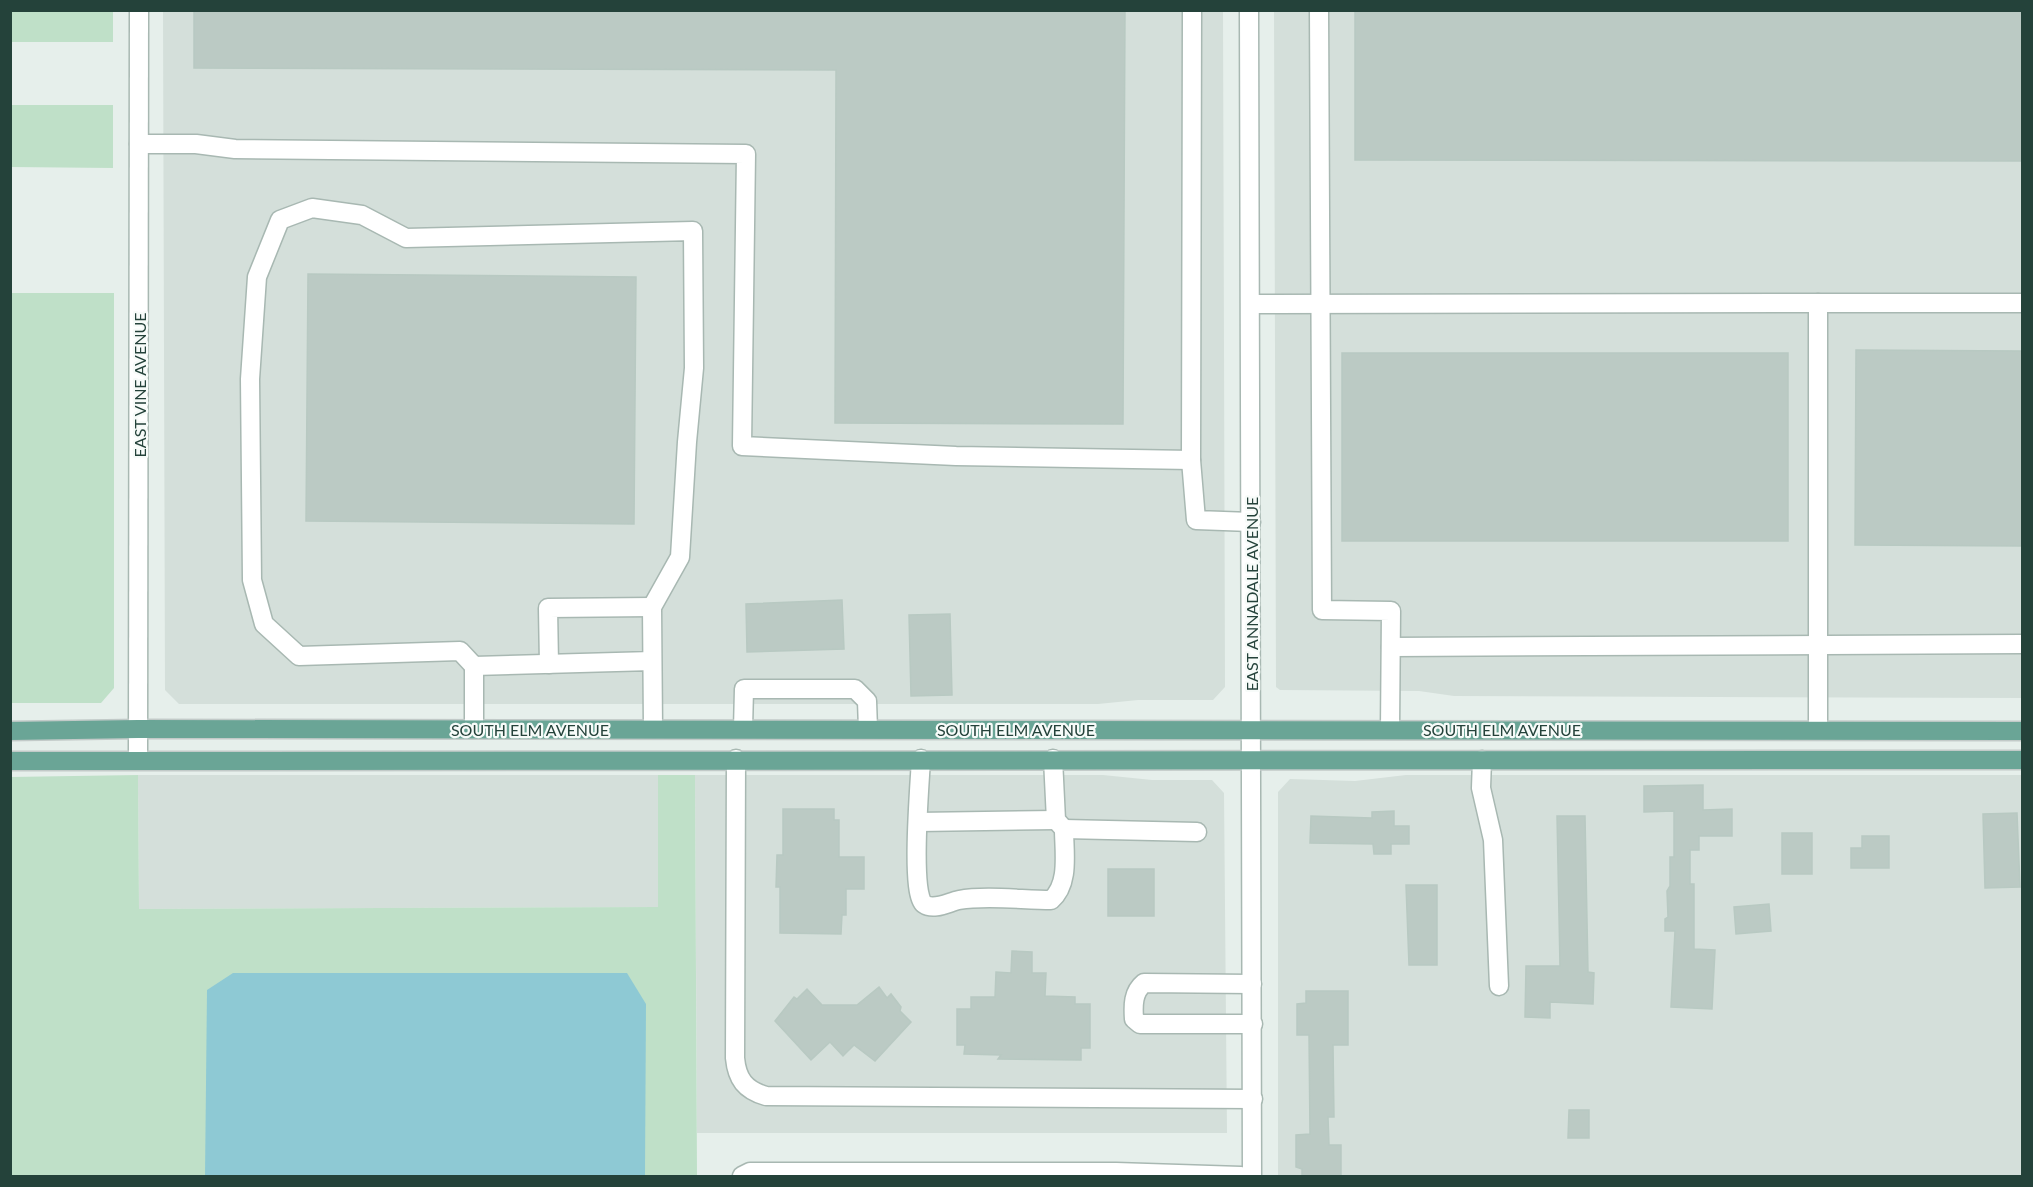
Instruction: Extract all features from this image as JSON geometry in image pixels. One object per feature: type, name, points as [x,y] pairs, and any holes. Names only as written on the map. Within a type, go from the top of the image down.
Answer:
[{"type":"main road","name":"SOUTH ELM AVENUE","points":[[10,731],[138,729],[2022,731]]},
{"type":"main road","name":"SOUTH ELM AVENUE","points":[[10,761],[138,759],[2022,760]]},
{"type":"street","name":"EAST VINE AVENUE","points":[[138,759],[139,10]]},
{"type":"street","points":[[1192,10],[1191,460],[1196,520],[1251,522]]},
{"type":"street","name":"EAST ANNADALE AVENUE","points":[[1249,10],[1252,1176]]},
{"type":"street","points":[[1319,10],[1322,610],[1390,611],[1390,729]]},
{"type":"street","points":[[139,144],[196,144],[235,149],[746,154],[742,446],[956,456],[1191,460]]},
{"type":"street","points":[[474,729],[474,666],[460,651],[299,656],[264,624],[252,580],[250,379],[257,277],[280,220],[312,208],[362,215],[406,238],[693,231],[694,368],[680,557],[652,607],[653,729]]},
{"type":"street","points":[[1818,303],[1818,729]]},
{"type":"street","points":[[1251,304],[2022,303]]},
{"type":"street","points":[[549,664],[549,608],[652,607]]},
{"type":"street","points":[[1390,647],[2022,644]]},
{"type":"street","points":[[474,666],[652,661]]},
{"type":"street","points":[[743,729],[744,689],[855,689],[867,701],[868,729]]},
{"type":"street","points":[[736,759],[735,1058],[737,1075],[744,1085],[766,1096],[1252,1099]]},
{"type":"street","points":[[921,759],[916,874],[919,898],[924,905],[933,907],[961,900],[1051,900],[1061,888],[1060,825],[1053,759]]},
{"type":"street","points":[[1482,760],[1481,788],[1493,840],[1499,986]]},
{"type":"street","points":[[918,822],[1060,825],[1197,832]]},
{"type":"street","points":[[1252,984],[1144,982],[1138,988],[1133,1005],[1134,1019],[1140,1024],[1252,1024]]},
{"type":"street","points":[[742,1176],[750,1172],[1241,1176]]},
{"type":"shaded area","points":[[163,11],[1223,11],[1225,687],[1213,700],[1138,700],[1098,704],[179,704],[165,690]]},
{"type":"shaded area","points":[[1274,11],[2022,11],[2022,698],[1454,696],[1419,691],[1280,690],[1276,687]]},
{"type":"shaded area","points":[[138,775],[658,775],[658,907],[139,909]]},
{"type":"shaded area","points":[[695,775],[1103,775],[1152,780],[1212,780],[1224,793],[1227,1133],[697,1133]]},
{"type":"shaded area","points":[[1406,775],[2022,775],[2022,1176],[1278,1176],[1278,792],[1290,779],[1355,781]]},
{"type":"green space","points":[[10,11],[113,11],[113,42],[11,42]]},
{"type":"green space","points":[[11,105],[113,105],[113,168],[11,167]]},
{"type":"green space","points":[[10,293],[114,293],[114,688],[101,703],[11,703]]},
{"type":"green space","points":[[138,775],[139,909],[658,907],[658,775],[695,775],[697,1176],[11,1176],[10,777]]},
{"type":"water","points":[[233,973],[627,973],[646,1004],[645,1176],[205,1176],[207,990]]},
{"type":"building","points":[[194,10],[1125,10],[1123,424],[835,423],[836,70],[194,68]]},
{"type":"building","points":[[1355,10],[2022,10],[2022,161],[1355,160]]},
{"type":"building","points":[[308,274],[636,277],[634,524],[306,521]]},
{"type":"building","points":[[1856,350],[2022,351],[2022,546],[1855,545]]},
{"type":"building","points":[[1342,353],[1788,353],[1788,541],[1342,541]]},
{"type":"building","points":[[842,600],[844,649],[747,652],[746,604]]},
{"type":"building","points":[[950,614],[952,695],[911,696],[909,615]]},
{"type":"building","points":[[1703,785],[1703,810],[1732,809],[1732,836],[1699,836],[1699,850],[1690,850],[1690,884],[1694,884],[1694,949],[1715,950],[1712,1009],[1671,1007],[1675,931],[1665,931],[1665,919],[1668,917],[1667,891],[1670,886],[1670,857],[1674,857],[1674,811],[1644,812],[1644,786]]},
{"type":"building","points":[[783,809],[834,809],[834,820],[839,820],[839,857],[864,857],[864,889],[846,889],[846,915],[842,915],[841,934],[780,933],[780,887],[776,887],[777,855],[783,855]]},
{"type":"building","points":[[1394,811],[1394,826],[1409,826],[1409,844],[1391,844],[1391,854],[1374,854],[1373,844],[1310,843],[1311,816],[1372,818],[1372,812]]},
{"type":"building","points":[[2017,813],[2020,887],[1985,888],[1983,814]]},
{"type":"building","points":[[1557,816],[1585,816],[1588,972],[1594,973],[1593,1004],[1550,1002],[1550,1018],[1525,1017],[1526,966],[1560,966]]},
{"type":"building","points":[[1782,833],[1812,833],[1812,874],[1782,874]]},
{"type":"building","points":[[1862,836],[1889,836],[1889,868],[1851,868],[1851,848],[1862,848]]},
{"type":"building","points":[[1108,869],[1154,869],[1154,916],[1108,916]]},
{"type":"building","points":[[1406,885],[1437,885],[1437,965],[1409,965]]},
{"type":"building","points":[[1769,904],[1771,931],[1736,934],[1734,907]]},
{"type":"building","points":[[1012,951],[1032,952],[1032,973],[1046,973],[1045,996],[1075,997],[1075,1004],[1090,1004],[1090,1048],[1081,1048],[1081,1060],[998,1059],[1001,1055],[964,1054],[965,1045],[957,1045],[957,1009],[971,1009],[971,997],[995,997],[996,972],[1011,973]]},
{"type":"building","points":[[879,987],[887,998],[891,994],[901,1007],[900,1011],[911,1022],[875,1061],[854,1045],[843,1056],[830,1042],[811,1060],[775,1021],[794,997],[797,999],[807,989],[822,1005],[857,1005]]},
{"type":"building","points":[[1306,991],[1348,991],[1348,1045],[1333,1045],[1334,1117],[1328,1117],[1329,1145],[1341,1145],[1341,1176],[1302,1176],[1302,1169],[1296,1167],[1296,1135],[1310,1134],[1309,1035],[1297,1035],[1297,1004],[1306,1003]]},
{"type":"building","points":[[1569,1110],[1589,1110],[1589,1138],[1568,1138]]}]
